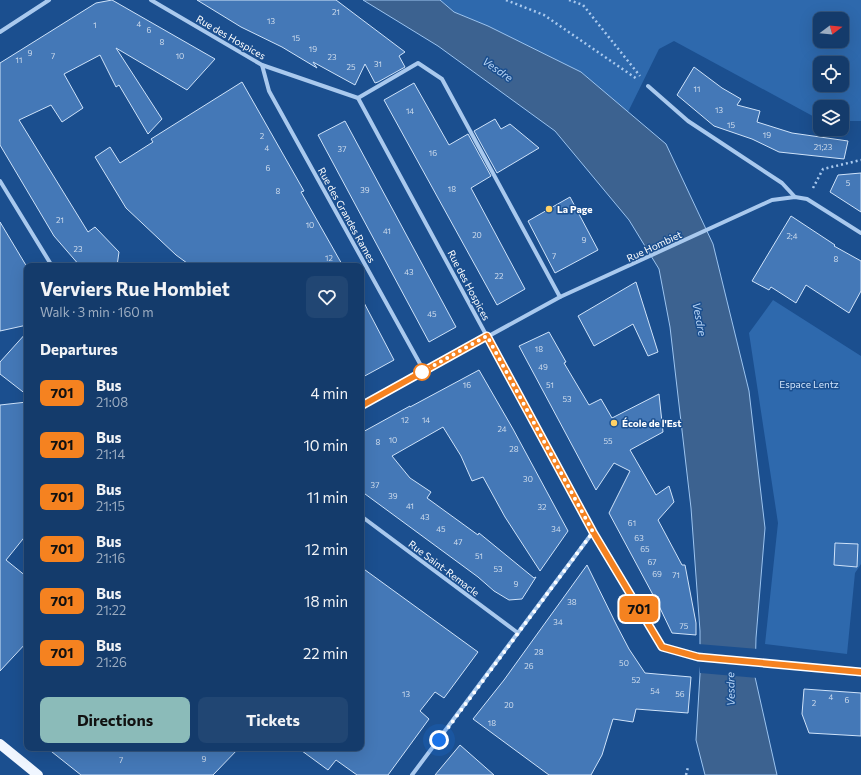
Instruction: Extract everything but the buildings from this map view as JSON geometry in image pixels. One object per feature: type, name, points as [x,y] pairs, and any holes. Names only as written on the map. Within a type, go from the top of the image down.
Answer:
[{"type":"main road","points":[[0,744],[38,775]]},
{"type":"street","points":[[0,32],[49,0]]},
{"type":"street","name":"Rue des Hospices","points":[[151,0],[262,65],[358,98],[593,532],[662,647],[698,657],[861,672]]},
{"type":"street","points":[[358,98],[418,63],[442,79],[560,298]]},
{"type":"street","name":"Rue des Grandes Rames","points":[[262,65],[269,91],[424,371]]},
{"type":"street","points":[[648,86],[688,121],[782,183],[795,197]]},
{"type":"street","points":[[0,181],[50,263]]},
{"type":"street","name":"Rue Hombiet","points":[[364,404],[487,336],[560,298],[714,226],[772,200],[795,197],[807,199]]},
{"type":"street","points":[[807,199],[861,232]]},
{"type":"street","name":"Rue Saint-Remacle","points":[[364,518],[518,633]]},
{"type":"street","points":[[412,775],[593,532]]},
{"type":"path","points":[[506,0],[544,15],[648,86]]},
{"type":"path","points":[[569,0],[583,5],[648,86]]},
{"type":"path","points":[[807,199],[823,169],[861,160]]},
{"type":"path","points":[[686,775],[688,767]]},
{"type":"green space","points":[[440,0],[861,0],[861,121],[849,121],[849,100],[813,100],[813,116],[674,41],[659,49],[628,112],[581,72],[488,26],[454,12]]},
{"type":"green space","name":"Espace Lentz","points":[[773,300],[861,356],[861,564],[855,573],[847,654],[765,644],[778,523],[749,333]]},
{"type":"water","name":"Vesdre","points":[[363,0],[440,0],[454,12],[488,26],[581,72],[666,144],[713,244],[749,391],[765,528],[756,638],[755,677],[777,775],[705,775],[696,740],[700,674],[700,631],[691,508],[670,327],[659,269],[629,220],[555,131],[438,46]]},
{"type":"pier","points":[[698,644],[758,649],[758,678],[700,673]]},
{"type":"bus line","name":"701","points":[[364,404],[487,336],[593,532],[662,647],[698,657],[861,672]]},
{"type":"place","name":"La Page","points":[[549,209]]},
{"type":"place","name":"École de l'Est","points":[[614,423]]},
{"type":"route","points":[[422,372],[487,336],[593,532],[439,740]]}]
